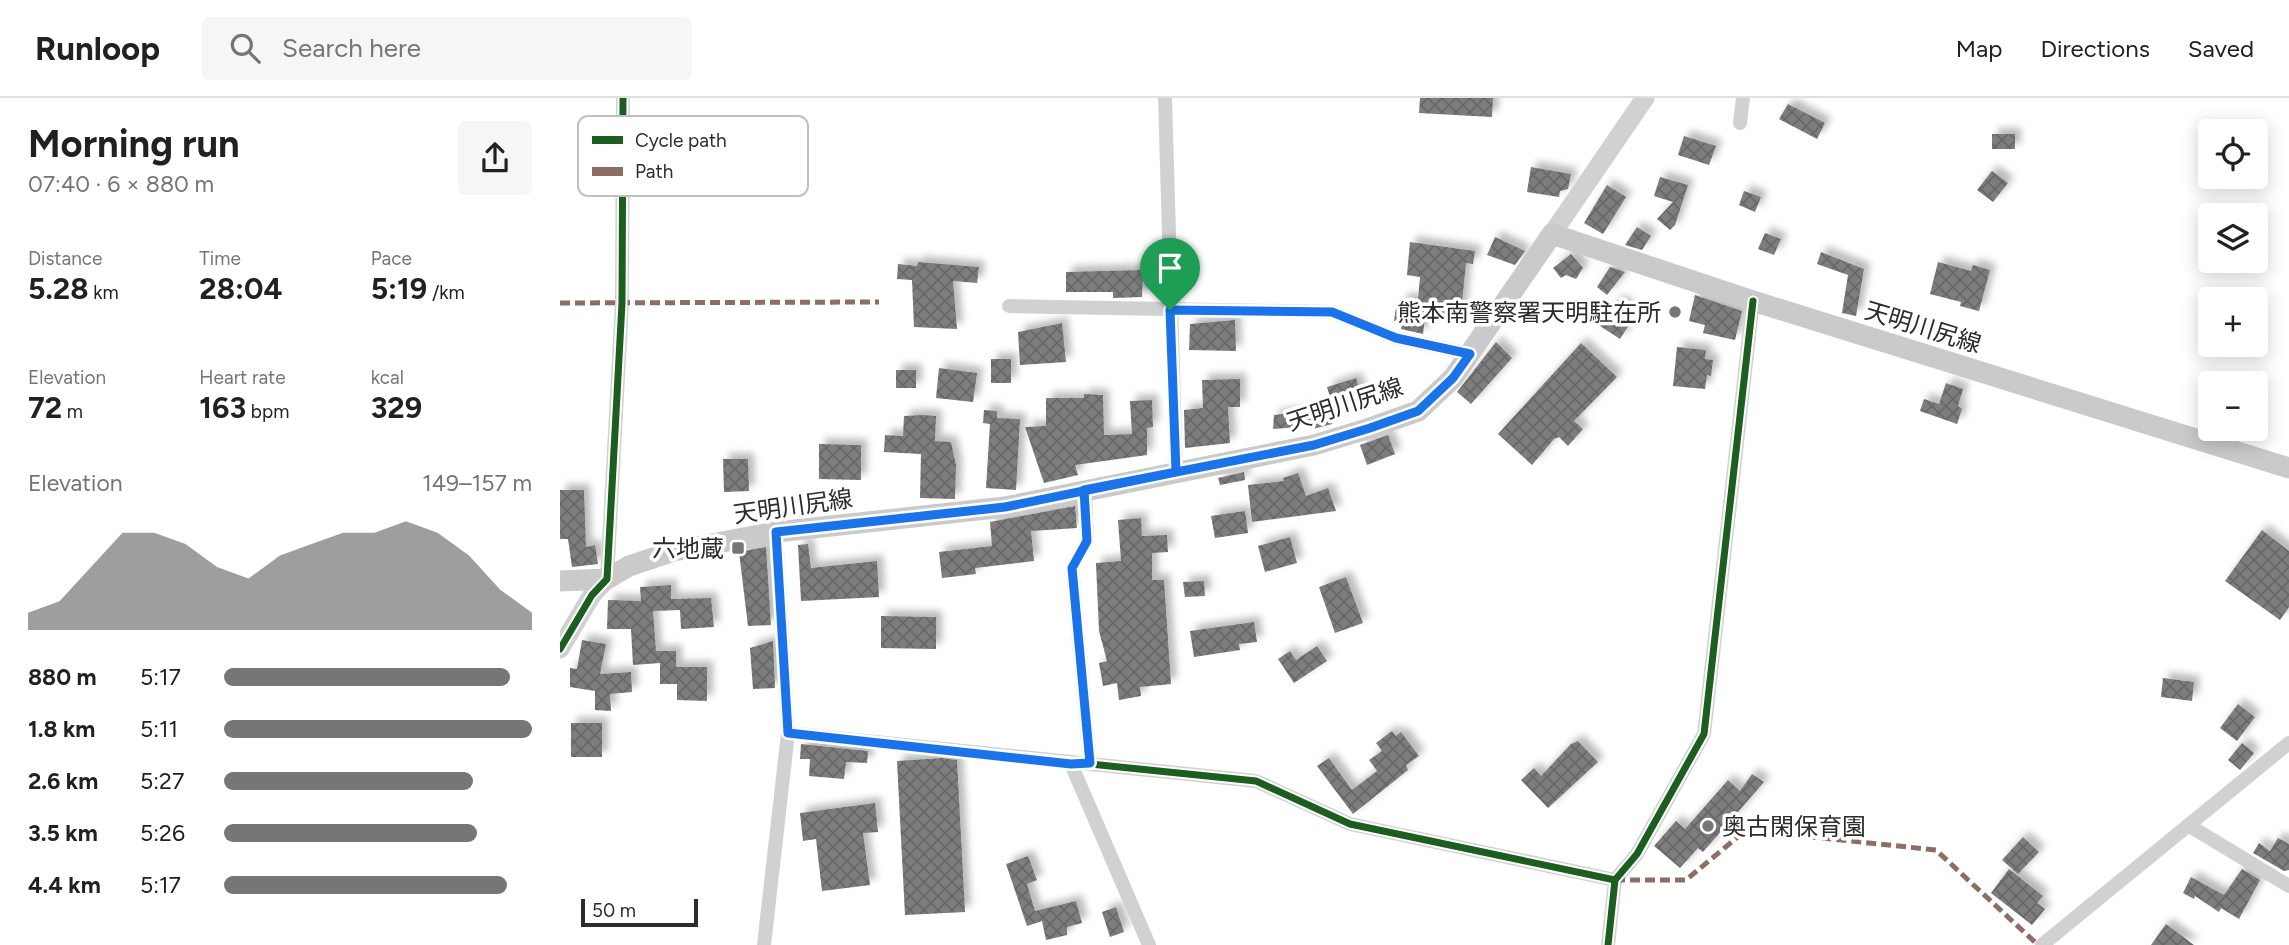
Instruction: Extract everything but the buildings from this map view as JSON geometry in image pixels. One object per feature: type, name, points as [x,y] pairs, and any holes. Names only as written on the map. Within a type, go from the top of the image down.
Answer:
[{"type":"main road","name":"天明川尻線","points":[[560,581],[607,579],[629,566],[674,551],[776,532],[1005,507],[1314,445],[1418,411],[1453,378],[1552,234],[1753,301],[2289,468]]},
{"type":"street","points":[[623,98],[623,116]]},
{"type":"street","points":[[1165,98],[1176,472]]},
{"type":"street","points":[[1552,234],[1645,98]]},
{"type":"street","points":[[1740,123],[1743,98]]},
{"type":"street","points":[[560,649],[593,595],[607,579],[622,303],[623,196]]},
{"type":"street","points":[[1608,945],[1615,880],[1637,854],[1703,734],[1753,301]]},
{"type":"street","points":[[1009,306],[1332,312],[1396,338],[1470,354]]},
{"type":"street","points":[[1084,490],[1087,541],[1072,568],[1090,763]]},
{"type":"street","points":[[764,945],[788,733],[776,532]]},
{"type":"street","points":[[788,733],[1256,781],[1350,824],[1615,880]]},
{"type":"street","points":[[2042,945],[2289,743]]},
{"type":"street","points":[[1071,764],[1149,945]]},
{"type":"street","points":[[2188,825],[2289,886]]},
{"type":"marked path","points":[[560,303],[879,302]]},
{"type":"marked path","points":[[1615,880],[1686,880],[1746,830],[1936,850],[2038,945]]},
{"type":"cycle path","points":[[623,98],[623,116]]},
{"type":"cycle path","points":[[560,649],[592,595],[607,579],[622,303],[623,196]]},
{"type":"cycle path","points":[[1608,945],[1615,880],[1637,854],[1704,734],[1753,301]]},
{"type":"cycle path","points":[[788,733],[1256,781],[1350,824],[1615,880]]},
{"type":"place","name":"熊本南警察署天明駐在所","points":[[1675,312]]},
{"type":"place","name":"六地蔵","points":[[738,548]]},
{"type":"place","name":"奥古閑保育園","points":[[1708,826]]},
{"type":"route","points":[[1170,310],[1176,472],[1084,490],[1005,507],[776,532],[788,733],[1071,764],[1090,763],[1072,568],[1087,541],[1084,490],[1314,445],[1370,428],[1418,411],[1453,378],[1470,354],[1396,338],[1332,312],[1170,310]]}]
